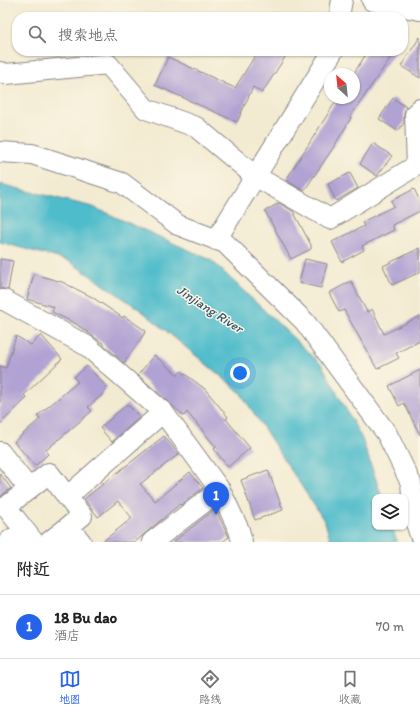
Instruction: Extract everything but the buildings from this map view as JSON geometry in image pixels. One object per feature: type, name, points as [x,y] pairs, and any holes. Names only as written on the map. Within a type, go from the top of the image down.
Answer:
[{"type":"main road","points":[[373,0],[420,9]]},
{"type":"street","points":[[340,12],[342,0]]},
{"type":"street","points":[[216,240],[330,56]]},
{"type":"street","points":[[0,72],[6,74],[108,64],[146,109],[196,127],[255,176],[330,219],[418,168],[416,114],[420,109]]},
{"type":"street","points":[[0,152],[32,154],[122,183],[178,225],[225,243],[305,322],[414,473],[411,483],[414,516],[420,535]]},
{"type":"street","points":[[0,300],[4,300],[87,346],[163,412],[220,490],[239,530],[242,542]]},
{"type":"street","points":[[67,497],[163,412]]},
{"type":"street","points":[[0,452],[29,489]]},
{"type":"street","points":[[8,542],[29,536],[6,507],[49,474],[82,516],[49,542]]},
{"type":"street","points":[[152,542],[220,490]]},
{"type":"street","points":[[68,527],[80,542]]},
{"type":"water","name":"Jinjiang River","points":[[0,184],[93,207],[211,260],[322,365],[362,439],[381,494],[372,494],[372,530],[393,530],[397,542],[331,542],[325,522],[240,392],[142,311],[69,261],[0,242]]},
{"type":"place","name":"18 Bu dao","points":[[216,515]]}]
